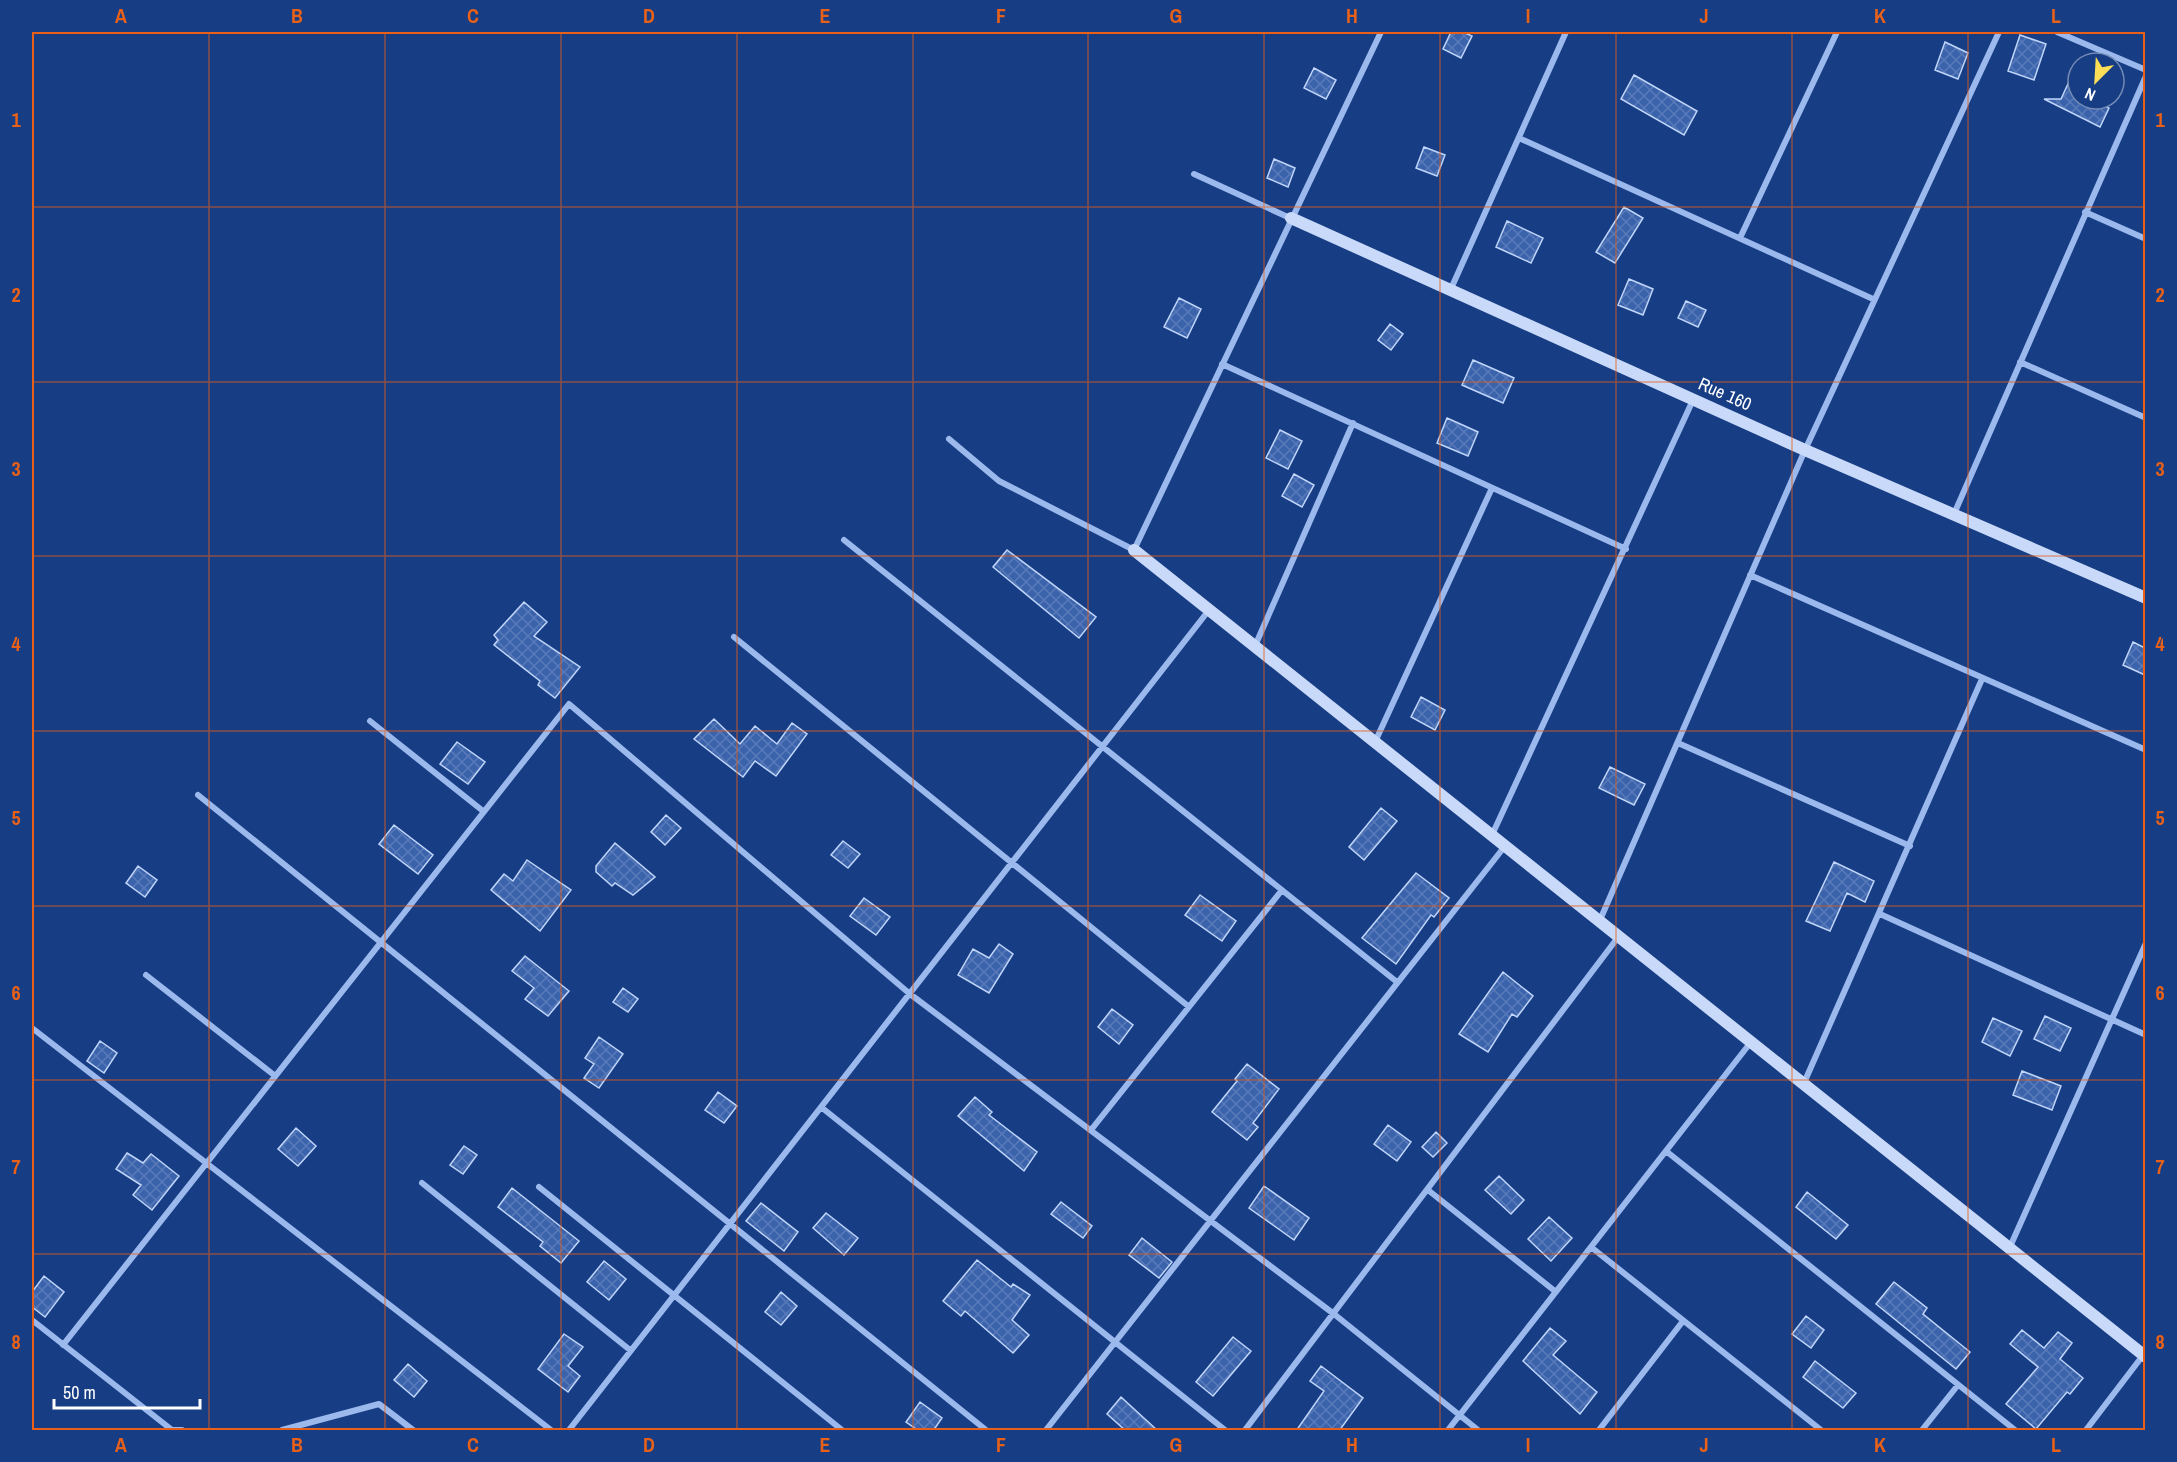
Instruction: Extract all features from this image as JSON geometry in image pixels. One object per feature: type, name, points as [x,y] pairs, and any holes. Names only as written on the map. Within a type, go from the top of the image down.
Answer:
[{"type":"street","points":[[1134,550],[1381,32]]},
{"type":"street","points":[[1450,292],[1566,32]]},
{"type":"street","points":[[1740,238],[1837,32]]},
{"type":"street","points":[[1599,921],[1805,450],[1873,299],[1999,32]]},
{"type":"street","points":[[2057,32],[2145,70]]},
{"type":"street","points":[[1954,514],[2145,76]]},
{"type":"street","points":[[1519,138],[1873,299]]},
{"type":"street","points":[[1194,174],[1291,218]]},
{"type":"street","points":[[2085,212],[2145,239]]},
{"type":"street","name":"Rue 160","points":[[1291,218],[1450,292],[1805,450],[2145,598]]},
{"type":"street","points":[[2020,362],[2145,418]]},
{"type":"street","points":[[1222,364],[1626,549]]},
{"type":"street","points":[[1492,835],[1693,400]]},
{"type":"street","points":[[1254,646],[1353,423]]},
{"type":"street","points":[[949,439],[999,481],[1134,550],[1804,1083],[2009,1250],[2145,1354],[2086,1431]]},
{"type":"street","points":[[1375,742],[1492,488]]},
{"type":"street","points":[[844,540],[1397,982]]},
{"type":"street","points":[[1750,575],[2145,750]]},
{"type":"street","points":[[569,1431],[1209,610]]},
{"type":"street","points":[[734,637],[1188,1006]]},
{"type":"street","points":[[1804,1083],[1982,679]]},
{"type":"street","points":[[63,1345],[569,704],[910,994],[1334,1314],[1478,1431]]},
{"type":"street","points":[[370,722],[483,811]]},
{"type":"street","points":[[1678,743],[1910,846]]},
{"type":"street","points":[[198,795],[986,1431]]},
{"type":"street","points":[[1046,1431],[1505,845]]},
{"type":"street","points":[[1091,1130],[1282,890]]},
{"type":"street","points":[[1880,914],[2145,1035]]},
{"type":"street","points":[[1245,1431],[1619,936]]},
{"type":"street","points":[[2009,1250],[2145,943]]},
{"type":"street","points":[[146,975],[274,1075]]},
{"type":"street","points":[[32,1028],[551,1431]]},
{"type":"street","points":[[1448,1431],[1751,1042]]},
{"type":"street","points":[[821,1107],[1225,1431]]},
{"type":"street","points":[[1666,1151],[2015,1431]]},
{"type":"street","points":[[422,1183],[630,1350]]},
{"type":"street","points":[[539,1187],[842,1431]]},
{"type":"street","points":[[1428,1190],[1556,1292]]},
{"type":"street","points":[[1591,1247],[1821,1431]]},
{"type":"street","points":[[32,1320],[172,1430],[182,1431]]},
{"type":"street","points":[[1599,1431],[1683,1321]]},
{"type":"street","points":[[1922,1431],[1958,1385]]},
{"type":"street","points":[[282,1431],[380,1404],[413,1431]]},
{"type":"building","points":[[1451,32],[1463,32],[1472,36],[1461,58],[1443,49]]},
{"type":"building","points":[[2020,35],[2046,44],[2034,80],[2008,71]]},
{"type":"building","points":[[1945,42],[1968,53],[1958,79],[1935,70]]},
{"type":"building","points":[[1314,68],[1336,80],[1326,99],[1304,88]]},
{"type":"building","points":[[1634,75],[1697,111],[1684,135],[1621,99]]},
{"type":"building","points":[[2066,88],[2066,110],[2044,99],[2061,99]]},
{"type":"building","points":[[2068,111],[2108,111],[2100,127]]},
{"type":"building","points":[[1424,147],[1445,155],[1437,176],[1416,168]]},
{"type":"building","points":[[1274,159],[1295,168],[1288,187],[1267,178]]},
{"type":"building","points":[[1624,207],[1643,218],[1615,263],[1596,252]]},
{"type":"building","points":[[1507,221],[1543,238],[1531,263],[1496,247]]},
{"type":"building","points":[[1629,279],[1653,289],[1643,315],[1618,305]]},
{"type":"building","points":[[1179,298],[1201,309],[1187,338],[1164,327]]},
{"type":"building","points":[[1686,301],[1706,310],[1698,327],[1678,318]]},
{"type":"building","points":[[1390,324],[1403,334],[1391,350],[1378,340]]},
{"type":"building","points":[[1473,360],[1514,378],[1503,403],[1462,385]]},
{"type":"building","points":[[1447,418],[1478,432],[1468,456],[1437,443]]},
{"type":"building","points":[[1280,430],[1302,441],[1288,469],[1266,458]]},
{"type":"building","points":[[1294,474],[1314,485],[1302,507],[1282,496]]},
{"type":"building","points":[[1007,550],[1096,617],[1079,638],[993,567]]},
{"type":"building","points":[[524,602],[547,622],[534,636],[580,667],[555,698],[538,685],[540,681],[494,645],[498,640],[494,635]]},
{"type":"building","points":[[2133,642],[2145,648],[2145,675],[2123,665]]},
{"type":"building","points":[[1421,697],[1445,710],[1435,730],[1411,717]]},
{"type":"building","points":[[714,719],[740,744],[755,726],[777,744],[792,723],[807,734],[776,776],[755,761],[743,777],[694,739]]},
{"type":"building","points":[[457,742],[485,762],[468,784],[440,764]]},
{"type":"building","points":[[1610,767],[1645,784],[1634,805],[1599,788]]},
{"type":"building","points":[[1381,808],[1397,821],[1364,860],[1349,847]]},
{"type":"building","points":[[666,815],[681,828],[665,845],[651,832]]},
{"type":"building","points":[[394,825],[433,855],[418,874],[379,844]]},
{"type":"building","points":[[843,841],[860,854],[848,868],[831,855]]},
{"type":"building","points":[[615,843],[655,877],[633,895],[615,883],[612,886],[596,872],[596,866]]},
{"type":"building","points":[[527,860],[571,890],[540,931],[491,890],[504,874],[513,881]]},
{"type":"building","points":[[1834,862],[1874,881],[1865,902],[1847,893],[1830,931],[1806,921]]},
{"type":"building","points":[[138,866],[157,880],[145,897],[126,883]]},
{"type":"building","points":[[1416,873],[1449,898],[1434,917],[1431,915],[1396,964],[1362,938]]},
{"type":"building","points":[[1200,895],[1236,921],[1222,941],[1185,915]]},
{"type":"building","points":[[864,898],[890,917],[876,935],[850,916]]},
{"type":"building","points":[[999,944],[1013,954],[989,993],[958,975],[973,949],[989,958]]},
{"type":"building","points":[[525,956],[569,991],[548,1016],[525,999],[534,988],[512,971]]},
{"type":"building","points":[[1503,972],[1533,996],[1517,1017],[1512,1014],[1488,1052],[1459,1034]]},
{"type":"building","points":[[623,988],[638,999],[628,1012],[613,1002]]},
{"type":"building","points":[[1112,1009],[1133,1025],[1119,1044],[1098,1027]]},
{"type":"building","points":[[2045,1016],[2071,1028],[2060,1051],[2034,1039]]},
{"type":"building","points":[[1993,1018],[2022,1031],[2010,1056],[1982,1042]]},
{"type":"building","points":[[599,1037],[623,1054],[599,1088],[584,1078],[594,1064],[585,1058]]},
{"type":"building","points":[[100,1041],[117,1053],[104,1073],[87,1061]]},
{"type":"building","points":[[1247,1064],[1279,1089],[1253,1123],[1258,1127],[1247,1140],[1212,1112],[1237,1081],[1235,1079]]},
{"type":"building","points":[[2022,1071],[2061,1086],[2052,1110],[2013,1095]]},
{"type":"building","points":[[718,1092],[737,1106],[724,1123],[705,1110]]},
{"type":"building","points":[[975,1097],[992,1112],[989,1115],[1037,1152],[1024,1171],[958,1116]]},
{"type":"building","points":[[1388,1125],[1411,1142],[1397,1161],[1374,1144]]},
{"type":"building","points":[[296,1128],[316,1146],[298,1166],[278,1149]]},
{"type":"building","points":[[1436,1132],[1447,1143],[1433,1157],[1422,1147]]},
{"type":"building","points":[[464,1146],[477,1155],[463,1174],[450,1165]]},
{"type":"building","points":[[127,1153],[143,1163],[151,1154],[179,1176],[152,1210],[133,1195],[141,1185],[116,1169]]},
{"type":"building","points":[[1499,1176],[1524,1200],[1511,1214],[1485,1190]]},
{"type":"building","points":[[1264,1186],[1309,1218],[1294,1240],[1249,1208]]},
{"type":"building","points":[[512,1188],[579,1241],[561,1263],[540,1246],[543,1242],[498,1207]]},
{"type":"building","points":[[1807,1192],[1848,1225],[1836,1239],[1796,1207]]},
{"type":"building","points":[[1061,1202],[1092,1226],[1083,1238],[1051,1214]]},
{"type":"building","points":[[761,1203],[798,1232],[784,1251],[746,1221]]},
{"type":"building","points":[[826,1213],[858,1238],[844,1255],[813,1228]]},
{"type":"building","points":[[1549,1217],[1572,1238],[1551,1261],[1528,1239]]},
{"type":"building","points":[[1142,1238],[1172,1262],[1159,1278],[1129,1255]]},
{"type":"building","points":[[977,1260],[1011,1287],[1013,1284],[1030,1295],[1012,1320],[1029,1335],[1013,1353],[965,1311],[961,1316],[943,1301]]},
{"type":"building","points":[[604,1261],[626,1279],[609,1300],[587,1282]]},
{"type":"building","points":[[44,1276],[64,1292],[45,1317],[32,1307],[32,1292]]},
{"type":"building","points":[[1894,1282],[1927,1308],[1923,1314],[1970,1352],[1956,1369],[1876,1304]]},
{"type":"building","points":[[781,1292],[797,1306],[781,1325],[765,1312]]},
{"type":"building","points":[[1806,1316],[1824,1330],[1811,1348],[1792,1334]]},
{"type":"building","points":[[1550,1328],[1566,1341],[1553,1355],[1597,1392],[1580,1414],[1523,1361]]},
{"type":"building","points":[[2022,1330],[2044,1348],[2058,1332],[2072,1343],[2060,1359],[2083,1378],[2070,1394],[2067,1392],[2036,1429],[2006,1404],[2038,1367],[2010,1344]]},
{"type":"building","points":[[564,1334],[583,1347],[568,1366],[580,1376],[568,1392],[538,1369]]},
{"type":"building","points":[[1233,1337],[1251,1351],[1213,1396],[1196,1382]]},
{"type":"building","points":[[1815,1361],[1856,1393],[1843,1408],[1803,1377]]},
{"type":"building","points":[[408,1364],[427,1381],[414,1397],[394,1380]]},
{"type":"building","points":[[1321,1366],[1363,1398],[1339,1431],[1296,1431],[1324,1391],[1310,1381]]},
{"type":"building","points":[[1121,1397],[1158,1431],[1126,1431],[1107,1414]]},
{"type":"building","points":[[920,1402],[942,1418],[933,1431],[919,1431],[906,1422]]}]
